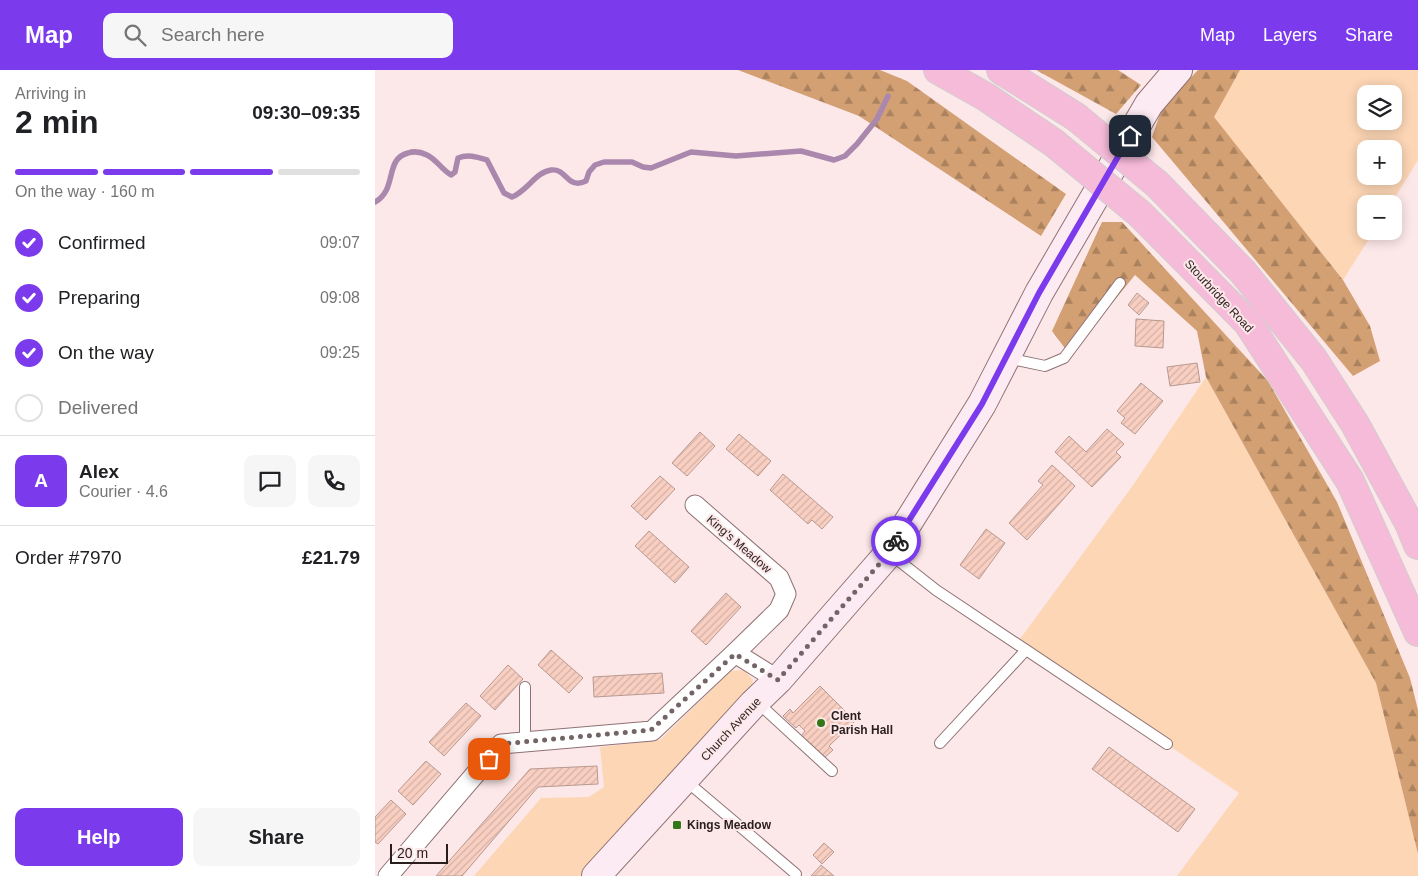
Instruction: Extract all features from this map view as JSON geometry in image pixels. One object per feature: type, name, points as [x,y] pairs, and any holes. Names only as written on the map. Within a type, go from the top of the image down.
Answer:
[{"type":"highway","name":"Stourbridge Road","points":[[938,70],[986,97],[1054,142],[1140,214],[1248,323],[1350,481],[1418,632]]},
{"type":"highway","points":[[1001,70],[1076,117],[1157,184],[1243,272],[1314,360],[1355,424],[1409,522],[1418,545]]},
{"type":"street","name":"Church Avenue","points":[[596,876],[756,701],[778,680],[889,553],[982,404],[1044,284],[1149,104],[1178,70]]},
{"type":"street","name":"King's Meadow","points":[[388,876],[501,744],[651,730],[735,654],[779,610],[786,594],[779,578],[695,505]]},
{"type":"street","points":[[735,654],[778,680]]},
{"type":"lane","points":[[1006,358],[1045,366],[1064,358],[1120,283]]},
{"type":"lane","points":[[889,553],[936,590],[1167,744]]},
{"type":"lane","points":[[940,743],[1026,650]]},
{"type":"lane","points":[[525,687],[525,742]]},
{"type":"lane","points":[[756,701],[833,771]]},
{"type":"lane","points":[[684,779],[796,874]]},
{"type":"shaded area","points":[[1240,70],[1418,70],[1418,160],[1397,195],[1357,195],[1357,240],[1368,240],[1343,280],[1213,117]]},
{"type":"shaded area","points":[[1206,377],[1376,683],[1418,854],[1418,876],[1177,876],[1239,793],[1017,643],[1131,488]]},
{"type":"shaded area","points":[[744,670],[753,680],[750,693],[581,876],[474,876],[541,798],[589,797],[604,787],[600,747],[660,740],[731,671]]},
{"type":"green space","points":[[738,70],[880,70],[907,81],[1066,194],[1041,236],[859,116]]},
{"type":"green space","points":[[1036,70],[1118,70],[1141,85],[1116,114]]},
{"type":"green space","points":[[1198,70],[1240,70],[1214,117],[1343,280],[1370,326],[1380,361],[1353,376],[1152,137],[1162,108]]},
{"type":"green space","points":[[1102,222],[1122,222],[1268,381],[1337,502],[1410,678],[1418,710],[1418,854],[1376,683],[1206,377],[1197,331],[1135,275],[1070,355],[1052,331]]},
{"type":"building","points":[[1137,293],[1149,303],[1139,315],[1128,305]]},
{"type":"building","points":[[1136,319],[1164,321],[1163,348],[1135,346]]},
{"type":"building","points":[[1197,363],[1200,382],[1170,386],[1167,367]]},
{"type":"building","points":[[1141,383],[1163,401],[1135,434],[1121,423],[1125,418],[1117,411]]},
{"type":"building","points":[[1107,429],[1124,444],[1116,452],[1121,457],[1092,487],[1055,452],[1069,436],[1086,452]]},
{"type":"building","points":[[700,432],[715,446],[687,476],[672,463]]},
{"type":"building","points":[[739,434],[771,461],[758,476],[726,449]]},
{"type":"building","points":[[1052,465],[1075,486],[1027,540],[1009,523],[1043,485],[1038,481]]},
{"type":"building","points":[[783,474],[833,517],[822,529],[812,520],[808,524],[770,490]]},
{"type":"building","points":[[660,476],[675,489],[646,520],[631,506]]},
{"type":"building","points":[[986,529],[1005,543],[979,579],[960,565]]},
{"type":"building","points":[[649,531],[689,567],[675,583],[635,546]]},
{"type":"building","points":[[726,593],[741,607],[706,645],[691,631]]},
{"type":"building","points":[[551,650],[583,678],[569,693],[538,665]]},
{"type":"building","points":[[508,665],[523,679],[495,710],[480,696]]},
{"type":"building","points":[[662,673],[664,693],[594,697],[593,677]]},
{"type":"building","name":"Clent Parish Hall","points":[[820,686],[855,721],[829,746],[833,750],[823,759],[801,736],[805,731],[799,725],[796,728],[783,716],[790,709],[793,713]]},
{"type":"building","points":[[466,703],[481,716],[444,756],[429,742]]},
{"type":"building","points":[[1109,747],[1195,809],[1178,832],[1092,769]]},
{"type":"building","points":[[426,761],[441,774],[413,805],[398,791]]},
{"type":"building","points":[[597,766],[598,784],[538,787],[462,876],[436,876],[530,769]]},
{"type":"building","points":[[391,800],[406,814],[378,844],[375,842],[375,817]]},
{"type":"building","points":[[824,843],[834,852],[822,864],[813,855]]},
{"type":"building","points":[[821,865],[834,876],[811,876]]},
{"type":"waterway","points":[[375,202],[386,190],[396,161],[401,156],[413,152],[422,153],[430,157],[451,175],[455,172],[458,158],[469,156],[487,160],[504,193],[512,197],[546,171],[556,170],[571,181],[580,183],[586,181],[589,172],[595,165],[604,162],[632,162],[651,168],[691,152],[736,156],[801,151],[834,160],[845,156],[857,144],[877,119],[888,96]]},
{"type":"way so far","points":[[489,759],[501,744],[651,730],[735,654],[778,680],[889,553],[896,541]]},
{"type":"place","name":"Clent Parish Hall","points":[[821,723]]},
{"type":"place","name":"Kings Meadow","points":[[677,825]]},
{"type":"route","points":[[896,541],[982,404],[1039,293],[1130,136]]}]
